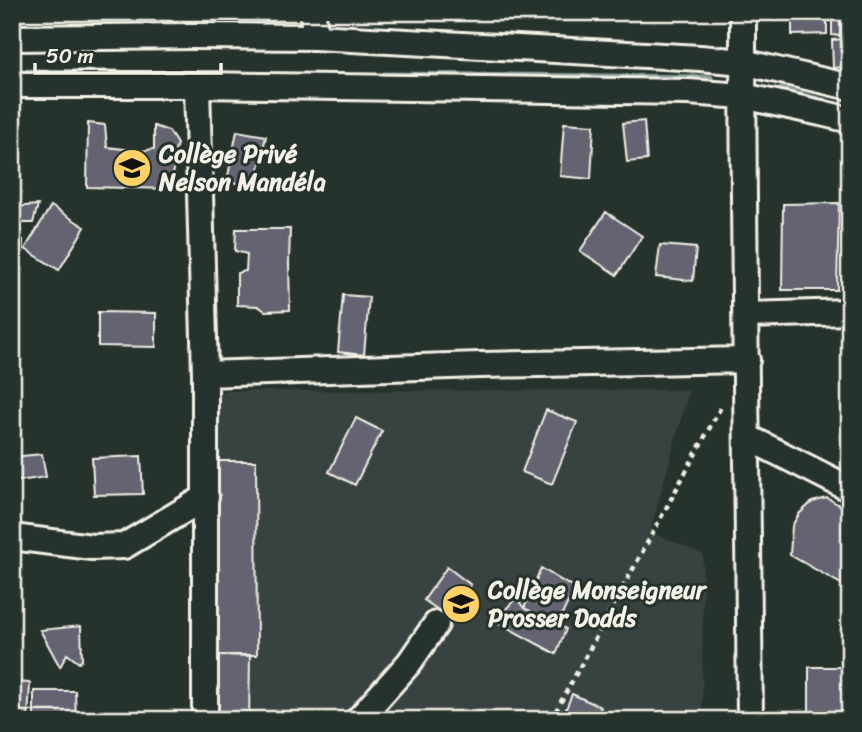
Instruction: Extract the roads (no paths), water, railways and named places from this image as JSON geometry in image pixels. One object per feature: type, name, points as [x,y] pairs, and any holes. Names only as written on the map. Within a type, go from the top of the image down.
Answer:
[{"type":"street","points":[[313,12],[316,37]]},
{"type":"street","points":[[743,12],[750,720]]},
{"type":"street","points":[[12,38],[316,37],[743,62],[850,87]]},
{"type":"street","points":[[12,85],[688,92],[743,96],[850,121]]},
{"type":"street","points":[[197,85],[205,374],[205,720]]},
{"type":"street","points":[[746,315],[850,312]]},
{"type":"street","points":[[205,374],[747,360]]},
{"type":"street","points":[[747,437],[850,489]]},
{"type":"street","points":[[12,537],[92,547],[124,546],[206,496]]},
{"type":"street","points":[[358,720],[409,663],[436,624]]},
{"type":"waterway","points":[[12,72],[119,73]]},
{"type":"waterway","points":[[385,75],[710,78]]},
{"type":"waterway","points":[[781,90],[825,102]]},
{"type":"place","name":"Collège Privé Nelson Mandéla","points":[[132,168]]},
{"type":"place","name":"Collège Monseigneur Prosser Dodds","points":[[461,604]]}]
